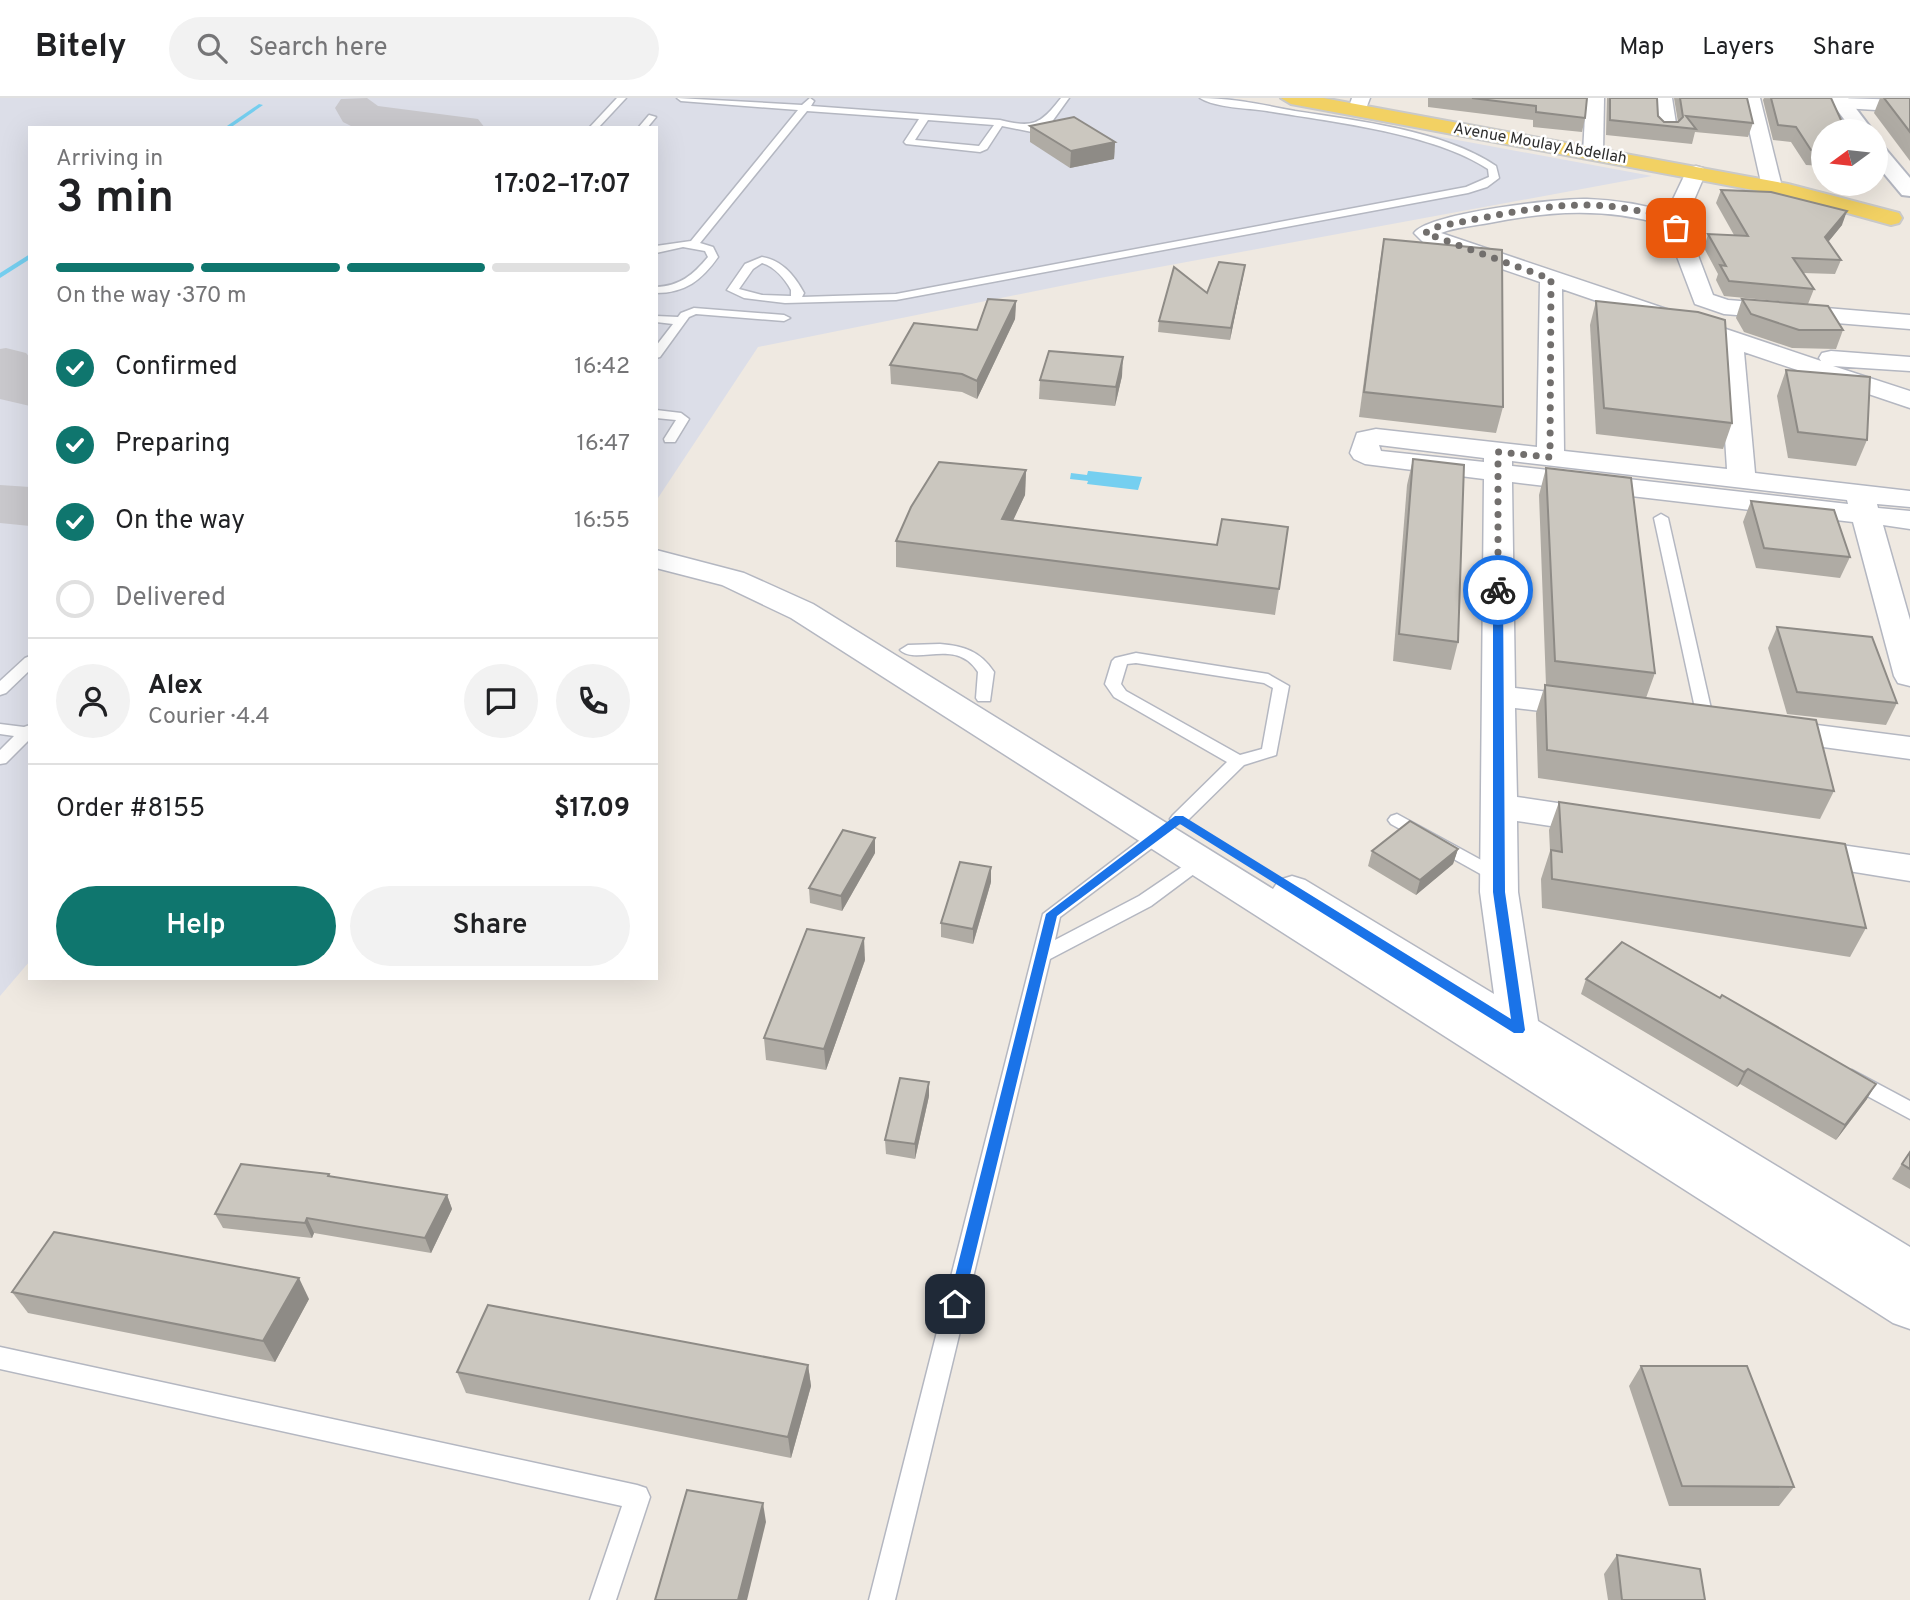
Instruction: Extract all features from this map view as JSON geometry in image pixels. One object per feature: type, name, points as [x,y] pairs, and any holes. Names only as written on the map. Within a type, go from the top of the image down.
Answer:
[{"type":"main road","name":"Avenue Moulay Abdellah","points":[[1292,98],[1359,104],[1593,153],[1902,208]]},
{"type":"street","points":[[1593,153],[1595,98]]},
{"type":"street","points":[[1663,98],[1667,130]]},
{"type":"street","points":[[1751,98],[1780,188]]},
{"type":"street","points":[[1840,100],[1910,106]]},
{"type":"street","points":[[1840,100],[1854,119]]},
{"type":"street","points":[[1696,172],[1674,221],[1703,299],[1709,303],[1910,322]]},
{"type":"street","points":[[1888,177],[1902,208]]},
{"type":"street","points":[[1674,221],[1624,206],[1565,204],[1439,226],[1425,233],[1551,279],[1910,400]]},
{"type":"street","points":[[1550,457],[1551,279]]},
{"type":"street","points":[[1731,338],[1742,480]]},
{"type":"street","points":[[1777,354],[1910,365]]},
{"type":"street","points":[[1498,462],[1550,457],[1742,480],[1863,504]]},
{"type":"street","points":[[1498,462],[1909,509]]},
{"type":"street","points":[[1498,462],[1499,877],[1510,1040]]},
{"type":"street","points":[[1863,504],[1910,676]]},
{"type":"street","points":[[658,544],[717,556],[773,574],[823,598],[984,698],[1169,827]]},
{"type":"street","points":[[658,560],[733,579],[781,599],[1169,827],[1510,1040],[1910,1308]]},
{"type":"street","points":[[1498,696],[1623,711]]},
{"type":"street","points":[[1692,720],[1910,748]]},
{"type":"street","points":[[1499,806],[1636,827]]},
{"type":"street","points":[[1773,848],[1910,868]]},
{"type":"street","points":[[1510,1040],[1910,1272]]},
{"type":"lane","points":[[595,126],[622,98]]},
{"type":"lane","points":[[681,98],[808,102],[925,117],[1000,123],[1040,132]]},
{"type":"lane","points":[[1028,128],[1048,121],[1065,98]]},
{"type":"lane","points":[[795,299],[795,287],[771,261],[758,261],[749,265],[733,290],[745,295],[795,299],[845,301],[896,297],[1468,190],[1485,185],[1494,177],[1493,168],[1484,159],[1441,143],[1204,98]]},
{"type":"lane","points":[[694,244],[808,102]]},
{"type":"lane","points":[[644,126],[652,117]]},
{"type":"lane","points":[[925,117],[909,142],[980,149],[985,147],[1000,123]]},
{"type":"lane","points":[[658,249],[673,245],[694,244],[709,249],[713,257],[695,279],[684,287],[658,290]]},
{"type":"lane","points":[[658,352],[681,321],[689,313],[700,310],[784,318]]},
{"type":"lane","points":[[658,319],[681,321]]},
{"type":"lane","points":[[658,414],[683,419],[670,439]]},
{"type":"lane","points":[[1661,518],[1692,720]]},
{"type":"lane","points":[[882,1600],[1052,914],[1169,827],[1238,761],[1270,751],[1281,686],[1277,683],[1136,659],[1120,661],[1113,684],[1120,694],[1238,761]]},
{"type":"lane","points":[[0,690],[26,669]]},
{"type":"lane","points":[[0,729],[28,732]]},
{"type":"lane","points":[[0,759],[28,733]]},
{"type":"lane","points":[[1397,820],[1499,877]]},
{"type":"lane","points":[[1042,955],[1144,901],[1211,853]]},
{"type":"lane","points":[[1838,1070],[1910,1111]]},
{"type":"lane","points":[[0,1358],[637,1497],[603,1600]]},
{"type":"shaded area","points":[[0,98],[1231,98],[1652,176],[1100,278],[758,347],[658,498],[658,126],[28,126],[28,963],[0,996]]},
{"type":"water","points":[[1088,471],[1142,477],[1138,490],[1087,484],[1088,481],[1070,479],[1071,473],[1087,475]]},
{"type":"building","points":[[1472,98],[1587,98],[1585,118],[1536,112],[1536,106]]},
{"type":"building","points":[[1610,98],[1657,98],[1658,116],[1664,122],[1678,122],[1683,117],[1680,98],[1747,98],[1753,123],[1686,116],[1696,129],[1610,120]]},
{"type":"building","points":[[1771,98],[1831,98],[1841,119],[1811,119],[1811,150],[1796,127],[1778,125]]},
{"type":"building","points":[[1884,98],[1910,98],[1910,132]]},
{"type":"building","points":[[1074,117],[1115,142],[1071,151],[1030,126]]},
{"type":"building","points":[[1721,190],[1771,192],[1847,211],[1825,237],[1841,260],[1793,258],[1814,289],[1729,281],[1720,265],[1726,266],[1708,234],[1748,236]]},
{"type":"building","points":[[1384,239],[1502,250],[1503,407],[1364,392]]},
{"type":"building","points":[[1219,262],[1245,265],[1231,328],[1159,321],[1174,267],[1207,293]]},
{"type":"building","points":[[988,299],[1016,301],[977,381],[962,374],[890,365],[914,323],[977,330]]},
{"type":"building","points":[[1742,299],[1828,306],[1843,330],[1799,330],[1751,314]]},
{"type":"building","points":[[1596,301],[1698,312],[1725,320],[1732,423],[1604,408]]},
{"type":"building","points":[[1049,351],[1123,357],[1116,387],[1040,380]]},
{"type":"building","points":[[1786,370],[1870,377],[1867,440],[1798,432]]},
{"type":"building","points":[[1413,459],[1464,465],[1458,642],[1399,634]]},
{"type":"building","points":[[939,462],[1026,470],[1002,519],[1217,545],[1222,519],[1288,527],[1279,589],[896,541],[911,507]]},
{"type":"building","points":[[1546,468],[1631,478],[1655,673],[1555,661]]},
{"type":"building","points":[[1751,501],[1834,510],[1850,557],[1764,548]]},
{"type":"building","points":[[1777,627],[1872,637],[1897,703],[1797,692]]},
{"type":"building","points":[[1545,685],[1816,720],[1834,791],[1547,750]]},
{"type":"building","points":[[1559,802],[1845,844],[1866,928],[1552,879],[1551,850],[1562,852]]},
{"type":"building","points":[[1410,821],[1458,849],[1420,880],[1372,851]]},
{"type":"building","points":[[843,830],[875,838],[841,896],[809,888]]},
{"type":"building","points":[[960,862],[991,867],[973,929],[941,923]]},
{"type":"building","points":[[807,929],[864,938],[824,1049],[764,1038]]},
{"type":"building","points":[[1622,942],[1720,998],[1722,995],[1876,1084],[1845,1125],[1748,1069],[1744,1072],[1586,979]]},
{"type":"building","points":[[900,1078],[929,1082],[915,1144],[885,1140]]},
{"type":"building","points":[[1910,1152],[1910,1169],[1902,1164]]},
{"type":"building","points":[[241,1164],[329,1174],[328,1176],[447,1195],[425,1238],[307,1218],[305,1223],[215,1214]]},
{"type":"building","points":[[54,1232],[299,1278],[263,1341],[12,1292]]},
{"type":"building","points":[[488,1305],[808,1365],[788,1437],[457,1372]]},
{"type":"building","points":[[1641,1366],[1747,1366],[1794,1487],[1682,1486]]},
{"type":"building","points":[[687,1490],[763,1503],[738,1600],[655,1600]]},
{"type":"building","points":[[1617,1555],[1700,1569],[1705,1600],[1622,1600]]},
{"type":"waterway","points":[[229,126],[261,105]]},
{"type":"waterway","points":[[0,276],[28,257]]},
{"type":"taxiway","points":[[356,108],[358,113],[368,118],[444,126]]},
{"type":"taxiway","points":[[6,365],[1,376],[3,381],[28,388]]},
{"type":"taxiway","points":[[0,504],[28,507]]},
{"type":"way so far","points":[[1498,590],[1498,452],[1550,457],[1551,279],[1425,233],[1428,229],[1439,226],[1565,204],[1596,203],[1646,211],[1674,221],[1676,228]]},
{"type":"route","points":[[955,1304],[1052,914],[1179,819],[1519,1030],[1499,892],[1498,590]]}]
